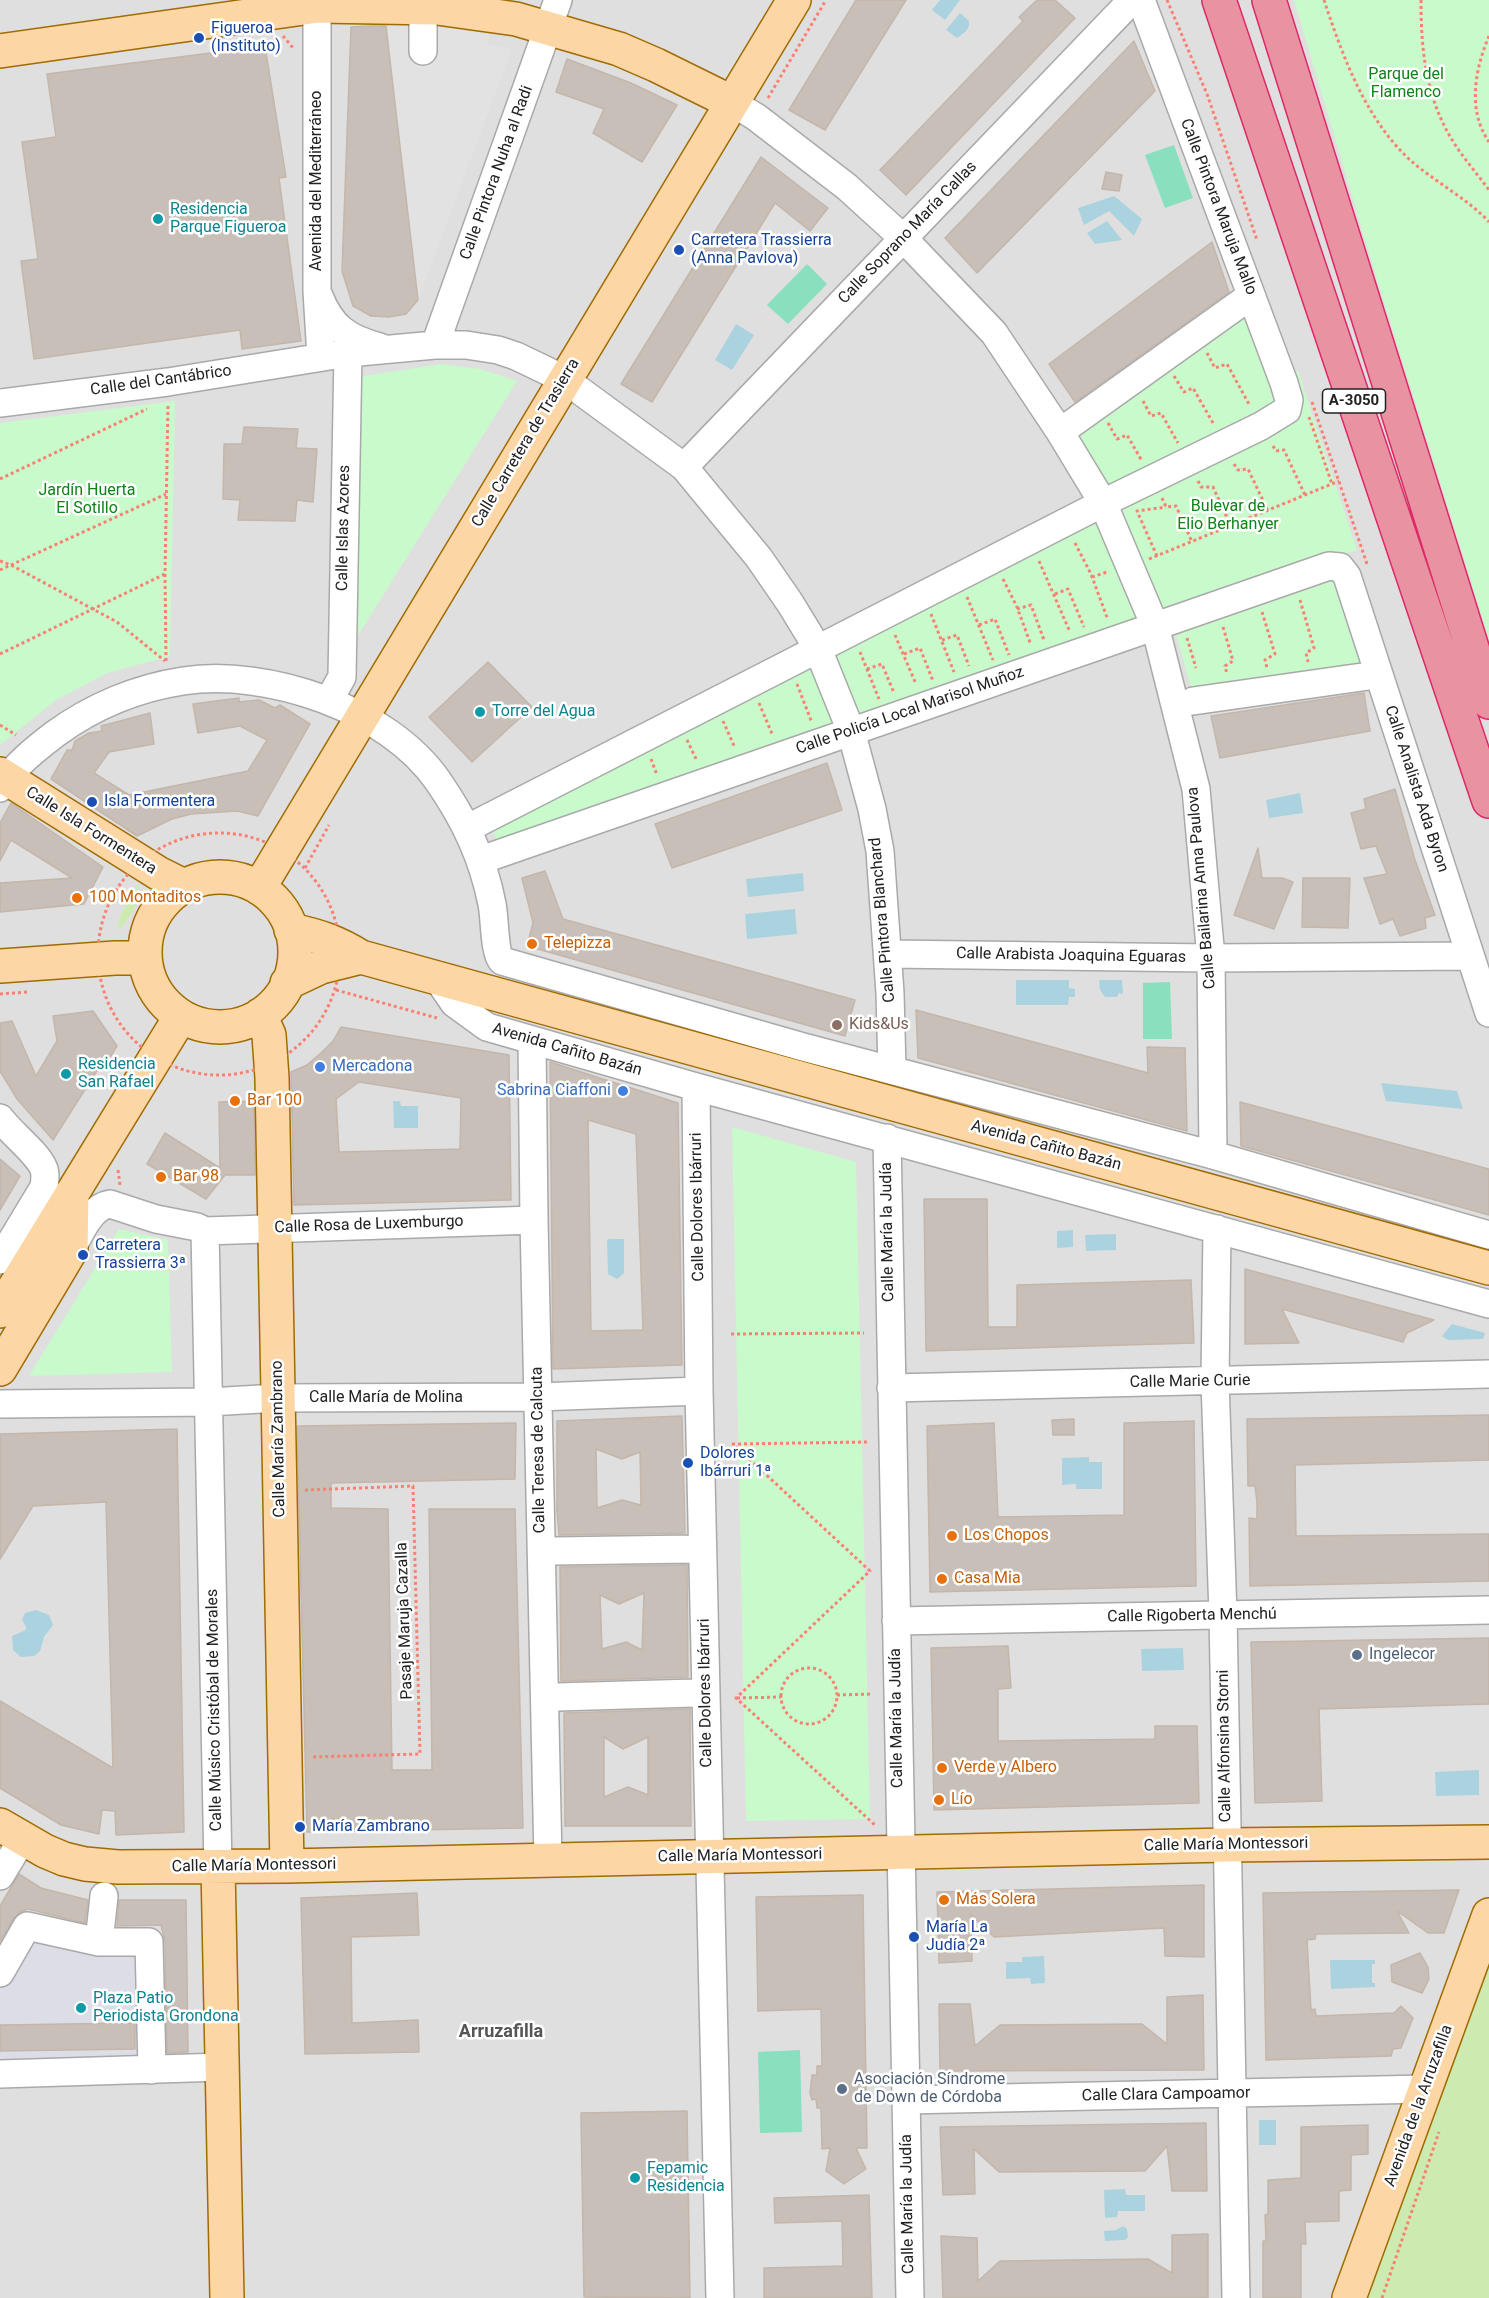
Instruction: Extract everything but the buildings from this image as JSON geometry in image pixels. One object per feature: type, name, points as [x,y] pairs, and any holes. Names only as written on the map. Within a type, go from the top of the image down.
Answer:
[{"type":"highway","name":"A-3050","points":[[1219,0],[1489,801]]},
{"type":"highway","name":"A-3050","points":[[1269,0],[1489,702]]},
{"type":"main road","name":"Calle Carretera de Trasierra","points":[[259,888],[794,0]]},
{"type":"main road","name":"Calle Bailarina Anna Paulova","points":[[317,3],[369,3],[471,12],[516,19],[553,14],[731,102]]},
{"type":"main road","points":[[0,51],[317,3]]},
{"type":"main road","name":"Calle Isla Formentera","points":[[2,780],[158,873],[184,886]]},
{"type":"main road","points":[[222,877],[245,881],[259,888],[279,906],[291,930],[294,957],[287,983],[276,1001],[260,1015],[247,1022],[225,1027],[202,1025],[181,1016],[168,1007],[154,988],[145,958],[147,933],[157,911],[164,901],[184,886],[198,880],[222,877]]},
{"type":"main road","name":"Avenida Cañito Bazán","points":[[291,930],[339,943],[350,963]]},
{"type":"main road","points":[[0,966],[145,958]]},
{"type":"main road","name":"Avenida Cañito Bazán","points":[[287,983],[321,967],[350,963],[437,978],[1489,1268]]},
{"type":"main road","name":"Calle María Zambrano","points":[[260,1015],[269,1035],[271,1063],[287,1866]]},
{"type":"main road","points":[[0,1311],[181,1016]]},
{"type":"main road","points":[[0,1369],[71,1250],[65,1204]]},
{"type":"main road","name":"Calle María Montessori","points":[[11,1831],[63,1859],[118,1867],[287,1866],[1227,1845],[1489,1842]]},
{"type":"main road","name":"Calle Músico Cristóbal de Morales","points":[[218,1867],[227,2298]]},
{"type":"main road","name":"Avenida de la Arruzafilla","points":[[1349,2298],[1489,1915]]},
{"type":"street","name":"Calle Soprano María Callas","points":[[684,467],[1132,0]]},
{"type":"street","name":"Calle Pintora Maruja Mallo","points":[[1141,0],[1284,383],[1289,405],[1284,417]]},
{"type":"street","name":"Avenida del Mediterráneo","points":[[317,3],[317,291],[321,357]]},
{"type":"street","points":[[423,8],[423,51]]},
{"type":"street","name":"Calle Pintora Nuha al Radi","points":[[435,345],[553,14]]},
{"type":"street","name":"Calle Bailarina Anna Paulova","points":[[731,102],[756,117],[847,187],[903,238],[994,333],[1060,432],[1103,503],[1131,567],[1168,622],[1196,789],[1211,957],[1213,1155]]},
{"type":"street","points":[[317,291],[326,315],[341,330],[359,341],[387,349]]},
{"type":"street","points":[[1060,432],[1242,303]]},
{"type":"street","name":"Calle Pintora Blanchard","points":[[321,357],[435,345],[466,345],[498,350],[516,356],[564,379],[684,467],[759,558],[818,649],[851,731],[872,808],[880,851],[888,954],[892,1070]]},
{"type":"street","name":"Calle Islas Azores","points":[[329,700],[342,677],[348,353]]},
{"type":"street","name":"Calle del Cantábrico","points":[[0,403],[168,382],[321,357]]},
{"type":"street","points":[[468,828],[714,700],[1103,503],[1284,417]]},
{"type":"street","name":"Calle Policía Local Marisol Muñoz","points":[[481,860],[1329,566],[1340,567]]},
{"type":"street","name":"Calle Analista Ada Byron","points":[[1340,567],[1347,576],[1489,1012]]},
{"type":"street","points":[[1193,701],[1370,676]]},
{"type":"street","points":[[2,780],[33,751],[77,718],[119,698],[185,681],[234,680],[289,689],[329,700],[362,716],[393,736],[417,756],[437,779],[468,828],[481,860]]},
{"type":"street","name":"Avenida Cañito Bazán","points":[[481,860],[493,905],[497,953],[499,958],[507,963],[803,1047],[1213,1155],[1489,1234]]},
{"type":"street","name":"Calle Arabista Joaquina Eguaras","points":[[888,954],[1211,957],[1470,956]]},
{"type":"street","name":"Avenida Cañito Bazán","points":[[437,978],[454,1003],[487,1027],[532,1041],[1489,1304]]},
{"type":"street","name":"Calle Teresa de Calcuta","points":[[532,1041],[548,1859]]},
{"type":"street","points":[[785,1111],[763,1068],[803,1047]]},
{"type":"street","name":"Calle Dolores Ibárruri","points":[[696,1087],[699,1391],[720,2298]]},
{"type":"street","points":[[0,1118],[37,1159],[46,1176],[44,1187],[1,1258]]},
{"type":"street","name":"Calle María la Judía","points":[[886,1138],[910,2298]]},
{"type":"street","points":[[1318,1258],[1337,1190]]},
{"type":"street","points":[[1,1258],[65,1204]]},
{"type":"street","name":"Calle Rosa de Luxemburgo","points":[[71,1250],[93,1214],[103,1205],[110,1204],[156,1219],[197,1227],[205,1231],[534,1220]]},
{"type":"street","name":"Calle Alfonsina Storni","points":[[1217,1229],[1215,1381],[1223,1615],[1236,2298]]},
{"type":"street","name":"Calle Músico Cristóbal de Morales","points":[[205,1231],[218,1867]]},
{"type":"street","name":"Calle Marie Curie","points":[[891,1389],[1489,1374]]},
{"type":"street","name":"Calle María de Molina","points":[[0,1404],[278,1398],[538,1397],[699,1391]]},
{"type":"street","points":[[554,1551],[691,1549]]},
{"type":"street","name":"Calle Rigoberta Menchú","points":[[896,1621],[1489,1610]]},
{"type":"street","points":[[557,1698],[694,1693]]},
{"type":"street","points":[[0,1876],[11,1831]]},
{"type":"street","points":[[99,1942],[104,1896]]},
{"type":"street","points":[[0,1973],[27,1926],[99,1942],[148,1942],[152,2070]]},
{"type":"street","points":[[0,2074],[222,2067]]},
{"type":"street","name":"Calle Clara Campoamor","points":[[906,2100],[1426,2089]]},
{"type":"path","points":[[1167,0],[1207,94],[1260,249]]},
{"type":"path","points":[[1324,0],[1358,87],[1374,117],[1391,140],[1434,181],[1478,210],[1489,222]]},
{"type":"path","points":[[1421,0],[1421,40],[1427,83],[1439,116],[1456,146],[1489,190]]},
{"type":"path","points":[[1489,36],[1476,81],[1476,109],[1482,132],[1489,142]]},
{"type":"path","points":[[1197,334],[1215,368],[1227,364],[1284,417],[1332,484]]},
{"type":"path","points":[[1163,359],[1184,392],[1193,388],[1238,470],[1248,469],[1268,511]]},
{"type":"path","points":[[1131,382],[1151,416],[1161,412],[1201,487],[1213,487],[1231,526]]},
{"type":"path","points":[[1309,393],[1369,569]]},
{"type":"path","points":[[0,561],[94,608],[125,628],[166,662],[168,399]]},
{"type":"path","points":[[1097,406],[1117,439],[1127,435],[1166,507]]},
{"type":"path","points":[[0,479],[147,409]]},
{"type":"path","points":[[1284,417],[1276,451],[1284,450],[1305,495]]},
{"type":"path","points":[[1131,567],[1339,481]]},
{"type":"path","points":[[0,570],[166,494]]},
{"type":"path","points":[[1157,556],[1137,511],[1176,506],[1192,542]]},
{"type":"path","points":[[1070,534],[1091,574],[1116,639]]},
{"type":"path","points":[[1035,551],[1071,633]]},
{"type":"path","points":[[0,654],[165,574]]},
{"type":"path","points":[[1003,579],[1032,648]]},
{"type":"path","points":[[1054,594],[1068,589],[1084,628]]},
{"type":"path","points":[[1297,591],[1314,648],[1306,652],[1313,684]]},
{"type":"path","points":[[966,596],[994,662]]},
{"type":"path","points":[[927,604],[954,674]]},
{"type":"path","points":[[1017,609],[1031,604],[1045,643]]},
{"type":"path","points":[[1260,605],[1275,654],[1266,660],[1273,690]]},
{"type":"path","points":[[1221,618],[1233,661],[1225,666],[1233,696]]},
{"type":"path","points":[[979,625],[995,619],[1010,656]]},
{"type":"path","points":[[1168,622],[1196,668]]},
{"type":"path","points":[[895,633],[917,687]]},
{"type":"path","points":[[942,640],[957,635],[970,668]]},
{"type":"path","points":[[904,654],[920,648],[933,681]]},
{"type":"path","points":[[859,650],[880,701]]},
{"type":"path","points":[[789,663],[819,742]]},
{"type":"path","points":[[867,669],[882,664],[895,695]]},
{"type":"path","points":[[751,682],[781,756]]},
{"type":"path","points":[[714,700],[744,769]]},
{"type":"path","points":[[678,719],[706,782]]},
{"type":"path","points":[[0,725],[19,736]]},
{"type":"path","points":[[642,737],[666,796]]},
{"type":"path","points":[[96,935],[106,910],[128,874]]},
{"type":"path","points":[[99,986],[108,996],[118,1022],[137,1043],[154,1057],[180,1069],[201,1074],[222,1075],[243,1072],[271,1063],[300,1044],[315,1028],[350,963]]},
{"type":"path","points":[[335,989],[439,1019]]},
{"type":"path","points":[[731,1334],[864,1333]]},
{"type":"path","points":[[736,1698],[870,1571],[733,1444],[867,1442]]},
{"type":"path","name":"Pasaje Maruja Cazalla","points":[[294,1491],[413,1486],[420,1755],[311,1757]]},
{"type":"path","points":[[808,1668],[818,1670],[830,1678],[837,1695],[834,1708],[826,1719],[809,1724],[789,1717],[784,1709],[781,1696],[784,1683],[790,1675],[808,1668]]},
{"type":"path","points":[[837,1695],[873,1694]]},
{"type":"path","points":[[736,1698],[781,1696]]},
{"type":"path","points":[[736,1698],[876,1826]]},
{"type":"path","points":[[1382,2298],[1441,2126]]},
{"type":"shaded area","points":[[0,0],[1489,0],[1489,2298],[0,2298]]},
{"type":"shaded area","points":[[386,24],[448,28],[490,35],[487,44],[512,49],[418,300]]},
{"type":"shaded area","name":"Plaza Patio Periodista Grondona","points":[[90,1900],[117,1900],[118,1926],[161,1925],[163,2062],[188,2069],[188,2082],[0,2087],[0,1955],[28,1909],[52,1918],[86,1925]]},
{"type":"green space","name":"Parque del Flamenco","points":[[1294,0],[1489,0],[1489,639],[1374,270]]},
{"type":"green space","points":[[1174,145],[1193,198],[1165,208],[1145,155]]},
{"type":"green space","points":[[807,264],[827,284],[788,324],[767,305]]},
{"type":"green space","name":"Bulevar de Elio Berhanyer","points":[[1248,302],[1277,381],[1298,371],[1357,550],[1334,557],[1370,670],[1194,697],[1170,614],[499,846],[490,822],[1116,507],[1073,428]]},
{"type":"green space","points":[[441,364],[480,369],[517,381],[347,653],[352,378]]},
{"type":"green space","name":"Jardín Huerta El Sotillo","points":[[175,401],[170,656],[107,673],[56,700],[0,745],[0,423]]},
{"type":"green space","points":[[138,885],[137,904],[117,931],[121,914]]},
{"type":"green space","points":[[1170,982],[1172,1039],[1143,1039],[1143,983]]},
{"type":"green space","points":[[732,1127],[856,1162],[870,1819],[746,1821]]},
{"type":"green space","points":[[119,1229],[168,1240],[172,1372],[29,1376]]},
{"type":"green space","points":[[1489,1960],[1489,2298],[1366,2298]]},
{"type":"green space","points":[[800,2050],[802,2132],[760,2133],[758,2052]]},
{"type":"water","points":[[940,0],[960,0],[945,20],[932,10]]},
{"type":"water","points":[[960,13],[969,21],[969,24],[966,31],[957,38],[946,30]]},
{"type":"water","points":[[1114,196],[1142,219],[1134,236],[1109,211],[1084,225],[1078,208]]},
{"type":"water","points":[[1107,221],[1122,240],[1095,244],[1087,233]]},
{"type":"water","points":[[736,324],[754,335],[732,370],[715,360]]},
{"type":"water","points":[[1300,793],[1303,813],[1269,818],[1266,800]]},
{"type":"water","points":[[803,873],[804,891],[748,897],[746,879]]},
{"type":"water","points":[[795,909],[797,934],[747,939],[745,914]]},
{"type":"water","points":[[1016,980],[1069,980],[1069,988],[1075,989],[1075,997],[1069,997],[1068,1005],[1016,1005]]},
{"type":"water","points":[[1099,980],[1122,980],[1123,994],[1119,993],[1117,997],[1105,997],[1100,990]]},
{"type":"water","points":[[1381,1083],[1457,1091],[1463,1109],[1386,1101]]},
{"type":"water","points":[[393,1101],[400,1101],[401,1106],[418,1106],[418,1128],[394,1128]]},
{"type":"water","points":[[1073,1230],[1073,1247],[1057,1248],[1057,1231]]},
{"type":"water","points":[[1116,1234],[1116,1250],[1086,1251],[1085,1235]]},
{"type":"water","points":[[624,1239],[624,1273],[617,1279],[608,1274],[607,1241]]},
{"type":"water","points":[[1452,1324],[1485,1333],[1483,1339],[1448,1340],[1442,1336]]},
{"type":"water","points":[[1089,1457],[1089,1462],[1102,1462],[1102,1489],[1076,1489],[1076,1484],[1062,1485],[1062,1458]]},
{"type":"water","points":[[36,1610],[49,1615],[53,1625],[44,1637],[40,1651],[34,1656],[21,1657],[13,1650],[12,1636],[26,1630],[22,1620],[25,1613]]},
{"type":"water","points":[[1183,1648],[1184,1670],[1142,1671],[1141,1649]]},
{"type":"water","points":[[1479,1770],[1479,1795],[1436,1796],[1435,1772]]},
{"type":"water","points":[[1044,1956],[1045,1983],[1031,1984],[1030,1978],[1006,1979],[1006,1962],[1022,1962],[1022,1957]]},
{"type":"water","points":[[1330,1960],[1375,1960],[1375,1964],[1372,1964],[1372,1983],[1375,1983],[1375,1987],[1331,1989]]},
{"type":"water","points":[[1259,2120],[1276,2120],[1276,2145],[1259,2145]]},
{"type":"water","points":[[1125,2189],[1126,2195],[1145,2195],[1145,2211],[1118,2211],[1117,2217],[1105,2218],[1104,2190]]},
{"type":"water","points":[[1123,2226],[1127,2229],[1128,2237],[1125,2240],[1105,2241],[1104,2231],[1116,2230]]},
{"type":"place","name":"Figueroa (Instituto)","points":[[199,38]]},
{"type":"place","name":"Residencia Parque Figueroa","points":[[158,219]]},
{"type":"place","name":"Carretera Trassierra (Anna Pavlova)","points":[[679,250]]},
{"type":"place","name":"Torre del Agua","points":[[480,712]]},
{"type":"place","name":"Isla Formentera","points":[[92,802]]},
{"type":"place","name":"100 Montaditos","points":[[77,898]]},
{"type":"place","name":"Telepizza","points":[[532,944]]},
{"type":"place","name":"Kids&Us","points":[[837,1025]]},
{"type":"place","name":"Mercadona","points":[[320,1067]]},
{"type":"place","name":"Residencia San Rafael","points":[[66,1074]]},
{"type":"place","name":"Sabrina Ciaffoni","points":[[623,1091]]},
{"type":"place","name":"Bar 100","points":[[235,1101]]},
{"type":"place","name":"Bar 98","points":[[161,1177]]},
{"type":"place","name":"Carretera Trassierra 3ª","points":[[83,1255]]},
{"type":"place","name":"Dolores Ibárruri 1ª","points":[[688,1463]]},
{"type":"place","name":"Los Chopos","points":[[952,1536]]},
{"type":"place","name":"Casa Mia","points":[[942,1579]]},
{"type":"place","name":"Ingelecor","points":[[1357,1655]]},
{"type":"place","name":"Verde y Albero","points":[[942,1768]]},
{"type":"place","name":"Lío","points":[[939,1800]]},
{"type":"place","name":"María Zambrano","points":[[300,1827]]},
{"type":"place","name":"Más Solera","points":[[944,1900]]},
{"type":"place","name":"María La Judía 2ª","points":[[914,1937]]},
{"type":"place","name":"Plaza Patio Periodista Grondona","points":[[81,2008]]},
{"type":"place","name":"Asociación Síndrome de Down de Córdoba","points":[[842,2089]]},
{"type":"place","name":"Fepamic Residencia","points":[[635,2178]]},
{"type":"district","name":"Arruzafilla","points":[[501,2032]]}]
